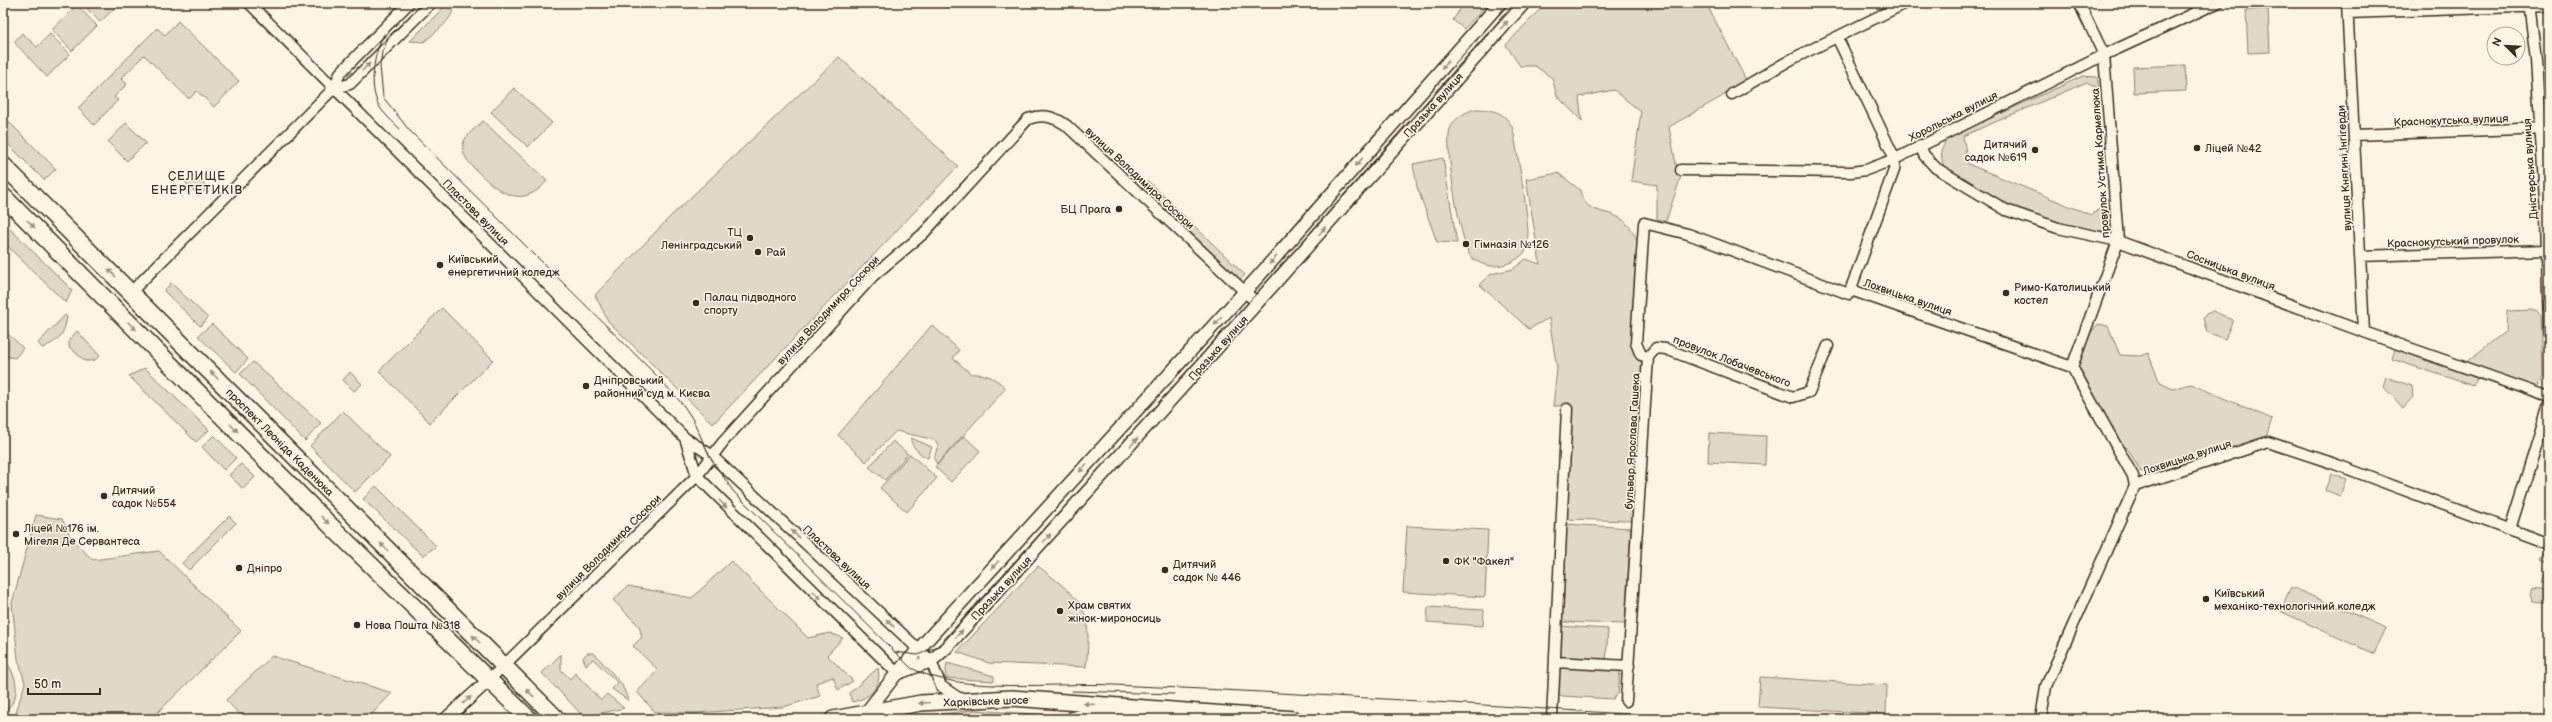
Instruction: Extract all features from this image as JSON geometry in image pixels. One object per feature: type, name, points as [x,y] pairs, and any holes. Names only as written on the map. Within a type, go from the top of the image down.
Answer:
[{"type":"highway","name":"проспект Леоніда Каденюка","points":[[3,165],[503,667],[557,719]]},
{"type":"highway","name":"проспект Леоніда Каденюка","points":[[3,196],[488,681],[529,719]]},
{"type":"main road","name":"Харківське шосе","points":[[833,719],[921,703],[1012,698],[1294,719]]},
{"type":"main road","name":"Харківське шосе","points":[[1074,719],[1119,712],[1156,709]]},
{"type":"street","name":"Пластова вулиця","points":[[249,3],[685,438],[712,455],[931,661],[941,686],[963,701]]},
{"type":"street","points":[[131,292],[334,88],[340,73],[409,3]]},
{"type":"street","points":[[334,88],[350,84],[431,3]]},
{"type":"street","name":"Празька вулиця","points":[[865,714],[897,673],[1244,292],[1470,35],[1500,3]]},
{"type":"street","name":"Празька вулиця","points":[[897,673],[931,661],[1031,555],[1524,3]]},
{"type":"street","points":[[1732,94],[1792,59],[1906,3]]},
{"type":"street","name":"провулок Устима Кармелюка","points":[[2072,367],[2118,241],[2104,55],[2079,3]]},
{"type":"street","name":"Хорольська вулиця","points":[[1681,170],[1851,172],[1866,170],[1895,159],[1920,145],[2104,55],[2217,3]]},
{"type":"street","name":"Дністерська вулиця","points":[[2530,5],[2544,128],[2549,334]]},
{"type":"street","points":[[2347,8],[2549,6]]},
{"type":"street","name":"вулиця Княгині Інгігерди","points":[[2347,8],[2364,332]]},
{"type":"street","points":[[1470,35],[1485,46]]},
{"type":"street","points":[[1837,37],[1895,159],[1894,170],[1850,292]]},
{"type":"street","name":"вулиця Володимира Сосюри","points":[[488,681],[697,476],[712,455],[874,275],[923,234],[1028,119],[1038,116],[1054,117],[1066,125],[1257,303]]},
{"type":"street","name":"Краснокутська вулиця","points":[[2354,135],[2544,128]]},
{"type":"street","name":"Сосницька вулиця","points":[[1920,145],[1924,155],[1936,168],[2006,210],[2058,228],[2118,241],[2364,332],[2549,397]]},
{"type":"street","name":"Лохвицька вулиця","points":[[1648,357],[1642,355],[1636,343],[1644,223],[1688,234],[1850,292],[2072,367],[2133,476],[2135,486],[2268,442],[2332,463],[2549,544]]},
{"type":"street","name":"Краснокутський провулок","points":[[2360,256],[2547,250]]},
{"type":"street","name":"провулок Лобачевського","points":[[1648,357],[1656,348],[1666,349],[1783,393],[1797,396],[1809,392],[1828,346]]},
{"type":"street","name":"бульвар Ярослава Гашека","points":[[1626,701],[1648,357]]},
{"type":"street","points":[[2510,530],[2549,405]]},
{"type":"street","points":[[1552,719],[1567,409]]},
{"type":"street","name":"Пластова вулиця","points":[[685,438],[697,476],[733,514],[897,673]]},
{"type":"street","points":[[2041,719],[2046,686],[2135,486]]},
{"type":"street","points":[[1555,662],[1628,666]]},
{"type":"street","points":[[446,719],[488,681]]},
{"type":"shaded area","points":[[81,3],[120,3],[100,22]]},
{"type":"shaded area","points":[[448,3],[452,3],[452,13],[449,19],[439,30],[424,42],[410,41]]},
{"type":"shaded area","points":[[1464,3],[1489,3],[1464,29],[1453,20]]},
{"type":"shaded area","points":[[1546,3],[1581,3],[1600,6],[1603,3],[1706,3],[1747,82],[1669,127],[1677,169],[1682,173],[1666,221],[1657,219],[1657,185],[1631,181],[1641,112],[1614,90],[1579,97],[1582,121],[1557,96],[1552,78],[1535,66],[1520,66],[1506,45]]},
{"type":"shaded area","points":[[77,5],[97,26],[72,51],[52,30]]},
{"type":"shaded area","points":[[2268,9],[2270,52],[2248,53],[2246,10]]},
{"type":"shaded area","points":[[178,21],[239,81],[214,107],[197,91],[189,99],[144,55],[121,79],[127,84],[114,97],[118,100],[94,125],[78,108],[157,28],[165,35]]},
{"type":"shaded area","points":[[22,33],[37,47],[50,34],[70,54],[47,77],[14,42]]},
{"type":"shaded area","points":[[839,57],[958,166],[713,424],[608,321],[595,295],[670,217]]},
{"type":"shaded area","points":[[2185,65],[2186,91],[2134,93],[2133,67]]},
{"type":"shaded area","points":[[2083,76],[2097,77],[2099,89],[2087,82],[1963,136],[1968,164],[2091,215],[2100,209],[2107,198],[2112,223],[2109,229],[2092,231],[2071,228],[2024,212],[1977,188],[1944,167],[1942,152],[1947,138]]},
{"type":"shaded area","points":[[514,88],[552,123],[528,147],[491,112]]},
{"type":"shaded area","points":[[1475,109],[1498,113],[1510,123],[1513,129],[1524,193],[1528,229],[1525,252],[1515,260],[1497,266],[1490,266],[1480,263],[1473,259],[1469,254],[1465,245],[1457,212],[1451,171],[1449,153],[1450,129],[1454,121],[1460,116]]},
{"type":"shaded area","points":[[3,116],[56,169],[44,180],[3,139]]},
{"type":"shaded area","points":[[483,121],[547,181],[538,190],[529,195],[511,195],[502,191],[485,179],[469,162],[463,152],[464,141]]},
{"type":"shaded area","points":[[126,123],[146,143],[127,161],[108,142]]},
{"type":"shaded area","points":[[1443,158],[1457,243],[1437,242],[1417,187],[1413,164]]},
{"type":"shaded area","points":[[193,173],[208,188],[199,196],[185,182]]},
{"type":"shaded area","points":[[1558,173],[1580,190],[1586,204],[1591,208],[1616,216],[1623,220],[1632,231],[1638,243],[1633,346],[1635,355],[1645,364],[1633,521],[1566,519],[1565,406],[1553,406],[1557,369],[1549,318],[1529,329],[1480,285],[1491,274],[1513,269],[1526,259],[1540,264],[1526,179]]},
{"type":"shaded area","points":[[1148,181],[1245,275],[1240,280],[1142,186]]},
{"type":"shaded area","points":[[3,222],[72,290],[66,303],[3,242]]},
{"type":"shaded area","points":[[171,283],[208,318],[200,326],[164,291]]},
{"type":"shaded area","points":[[442,308],[493,360],[430,423],[379,371]]},
{"type":"shaded area","points":[[2536,310],[2541,316],[2543,376],[2539,386],[2534,387],[2466,362],[2506,331],[2507,311]]},
{"type":"shaded area","points":[[2213,311],[2233,320],[2225,339],[2207,332],[2203,319],[2206,314]]},
{"type":"shaded area","points":[[65,315],[67,317],[66,323],[60,337],[53,343],[42,348],[38,343]]},
{"type":"shaded area","points":[[212,324],[248,359],[236,372],[198,336]]},
{"type":"shaded area","points":[[2098,324],[2108,326],[2120,355],[2140,356],[2148,353],[2160,383],[2173,389],[2191,384],[2272,419],[2266,437],[2259,439],[2256,444],[2179,469],[2141,472],[2127,448],[2123,447],[2078,365],[2087,337]]},
{"type":"shaded area","points":[[932,325],[959,350],[953,358],[971,374],[981,374],[990,377],[998,381],[1006,388],[937,464],[934,459],[938,445],[935,440],[896,431],[866,462],[838,435]]},
{"type":"shaded area","points":[[3,329],[23,348],[15,358],[3,356]]},
{"type":"shaded area","points":[[77,331],[100,356],[93,361],[85,361],[69,347],[69,340]]},
{"type":"shaded area","points":[[2396,346],[2479,373],[2474,386],[2392,359]]},
{"type":"shaded area","points":[[253,362],[321,423],[305,441],[240,374]]},
{"type":"shaded area","points":[[145,368],[209,430],[196,442],[129,376]]},
{"type":"shaded area","points":[[350,372],[362,384],[354,391],[343,380]]},
{"type":"shaded area","points":[[2386,377],[2412,386],[2413,397],[2403,408],[2383,386]]},
{"type":"shaded area","points":[[343,411],[390,457],[355,492],[310,446]]},
{"type":"shaded area","points":[[1709,433],[1766,436],[1765,465],[1708,462]]},
{"type":"shaded area","points":[[214,435],[236,458],[224,470],[202,447]]},
{"type":"shaded area","points":[[964,436],[980,451],[951,482],[935,467]]},
{"type":"shaded area","points":[[911,438],[932,447],[928,458],[916,450]]},
{"type":"shaded area","points":[[893,441],[908,454],[885,480],[869,467]]},
{"type":"shaded area","points":[[910,454],[937,478],[907,512],[880,488]]},
{"type":"shaded area","points":[[241,464],[255,477],[243,489],[229,475]]},
{"type":"shaded area","points":[[2331,474],[2346,479],[2340,496],[2325,490]]},
{"type":"shaded area","points":[[376,486],[436,546],[423,556],[363,499]]},
{"type":"shaded area","points":[[36,515],[62,519],[72,540],[93,560],[159,551],[241,631],[151,719],[14,719],[25,683],[18,659],[12,603]]},
{"type":"shaded area","points":[[229,516],[236,523],[189,570],[182,563]]},
{"type":"shaded area","points":[[1565,524],[1631,528],[1625,624],[1560,622]]},
{"type":"shaded area","name":"ФК \"Факел\"","points":[[1407,526],[1488,530],[1485,597],[1403,592]]},
{"type":"shaded area","points":[[2549,547],[2549,564],[2541,560]]},
{"type":"shaded area","points":[[731,561],[808,638],[830,633],[843,638],[827,655],[853,681],[838,690],[833,677],[816,683],[820,696],[783,707],[696,713],[655,712],[637,692],[658,670],[633,646],[642,637],[639,626],[613,600],[628,586],[692,598]]},
{"type":"shaded area","points":[[2549,564],[2549,583],[2542,583]]},
{"type":"shaded area","points":[[1038,566],[1065,588],[1082,607],[1086,618],[1088,631],[1086,667],[989,663],[957,652]]},
{"type":"shaded area","points":[[2291,587],[2386,628],[2374,654],[2280,611]]},
{"type":"shaded area","points":[[2533,588],[2549,590],[2549,603],[2534,601],[2531,595]]},
{"type":"shaded area","points":[[1428,607],[1484,610],[1483,626],[1427,622]]},
{"type":"shaded area","points":[[1560,626],[1608,629],[1606,661],[1564,658],[1559,653]]},
{"type":"shaded area","points":[[587,653],[594,653],[621,683],[629,701],[612,689],[618,683],[593,659],[586,665],[583,658]]},
{"type":"shaded area","points":[[561,654],[561,670],[570,679],[575,673],[601,700],[607,694],[624,708],[584,717],[542,673]]},
{"type":"shaded area","points":[[272,656],[392,693],[367,719],[244,719],[226,700]]},
{"type":"shaded area","points":[[3,658],[8,664],[15,678],[16,693],[10,707],[3,712],[3,696],[7,683],[3,670]]},
{"type":"shaded area","points":[[947,663],[994,676],[994,681],[945,678]]},
{"type":"shaded area","points":[[1564,664],[1620,670],[1618,694],[1613,699],[1562,696],[1556,693],[1557,671]]},
{"type":"shaded area","points":[[878,668],[878,681],[874,691],[865,698],[852,702],[849,693]]},
{"type":"shaded area","points":[[1760,677],[1887,685],[1886,714],[1758,707]]},
{"type":"shaded area","points":[[974,710],[1050,715],[1034,719],[902,719]]},
{"type":"tram line","points":[[423,3],[390,35],[382,52],[380,66],[383,97],[409,130],[659,378],[684,406],[693,420],[710,457],[733,491],[911,668],[932,676],[956,682],[1009,686],[1113,685],[1187,688],[1707,719]]},
{"type":"tram line","points":[[894,652],[918,655],[942,644],[1517,3]]},
{"type":"tram line","points":[[384,34],[380,41],[375,59],[373,79],[374,89],[379,106],[400,129]]},
{"type":"tram line","points":[[1072,691],[1174,694]]},
{"type":"place","name":"Ліцей №42","points":[[2197,148]]},
{"type":"place","name":"Дитячий садок №619","points":[[2035,150]]},
{"type":"place","name":"БЦ Прага","points":[[1119,209]]},
{"type":"place","name":"ТЦ Ленінградський","points":[[750,238]]},
{"type":"place","name":"Гімназія №126","points":[[1466,244]]},
{"type":"place","name":"Рай","points":[[758,252]]},
{"type":"place","name":"Київський енергетичний коледж","points":[[440,265]]},
{"type":"place","name":"Римо-Католицький костел","points":[[2006,293]]},
{"type":"place","name":"Палац підводного спорту","points":[[696,303]]},
{"type":"place","name":"Дніпровський районний суд м. Києва","points":[[586,386]]},
{"type":"place","name":"Дитячий садок №554","points":[[104,496]]},
{"type":"place","name":"Ліцей №176 ім. Мігеля Де Сервантеса","points":[[16,534]]},
{"type":"place","name":"ФК \"Факел\"","points":[[1446,561]]},
{"type":"place","name":"Дніпро","points":[[239,568]]},
{"type":"place","name":"Дитячий садок № 446","points":[[1165,570]]},
{"type":"place","name":"Київський механіко-технологічний коледж","points":[[2206,599]]},
{"type":"place","name":"Храм святих жінок-мироносиць","points":[[1060,611]]},
{"type":"place","name":"Нова Пошта №318","points":[[357,625]]},
{"type":"district","name":"СЕЛИЩЕ ЕНЕРГЕТИКІВ","points":[[197,183]]}]
